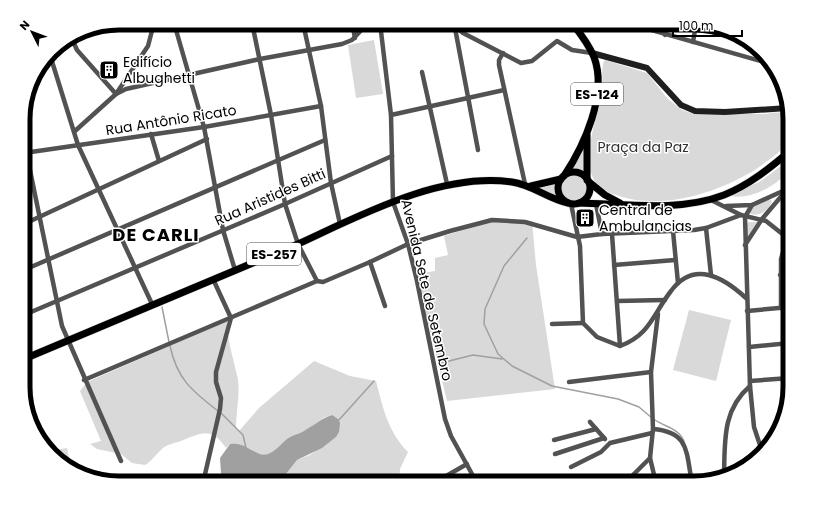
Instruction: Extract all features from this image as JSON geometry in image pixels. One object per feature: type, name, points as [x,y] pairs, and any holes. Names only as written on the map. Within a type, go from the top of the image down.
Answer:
[{"type":"main road","name":"ES-124","points":[[577,30],[592,53],[597,71],[597,92],[587,135],[588,181]]},
{"type":"main road","name":"ES-124","points":[[563,178],[587,135]]},
{"type":"main road","points":[[622,204],[605,195],[576,173],[563,178],[558,191],[563,200],[570,204],[682,205],[711,200],[726,195],[752,181],[783,156]]},
{"type":"main road","name":"ES-257","points":[[30,356],[298,244],[340,224],[394,202],[447,184],[462,181],[484,180],[528,185],[563,178]]},
{"type":"main road","points":[[579,203],[588,195],[588,181]]},
{"type":"main road","name":"ES-257","points":[[528,185],[559,201],[570,204]]},
{"type":"street","points":[[75,131],[116,94],[148,46],[153,30]]},
{"type":"street","points":[[176,30],[207,139],[223,230],[234,270]]},
{"type":"street","points":[[254,30],[271,115],[285,204],[298,244],[317,282]]},
{"type":"street","points":[[304,30],[320,106],[331,183],[340,224]]},
{"type":"street","points":[[353,30],[355,38]]},
{"type":"street","points":[[116,94],[126,89],[260,59],[342,44],[355,38],[362,30]]},
{"type":"street","name":"Avenida Sete de Setembro","points":[[381,30],[391,115],[394,202],[408,244],[445,419],[451,436],[473,476]]},
{"type":"street","points":[[455,30],[478,150]]},
{"type":"street","points":[[459,30],[521,63],[526,64],[557,41],[572,50],[592,53],[647,68],[681,105],[696,111],[725,112],[782,108]]},
{"type":"street","points":[[649,30],[762,61]]},
{"type":"street","points":[[663,30],[665,35]]},
{"type":"street","points":[[693,42],[695,30]]},
{"type":"street","points":[[74,42],[77,50],[116,94]]},
{"type":"street","points":[[503,53],[499,60],[499,65],[528,185]]},
{"type":"street","points":[[52,61],[75,131],[78,145],[152,304]]},
{"type":"street","points":[[422,72],[447,184]]},
{"type":"street","points":[[391,115],[504,90]]},
{"type":"street","name":"Rua Antônio Ricato","points":[[30,152],[204,127],[320,106]]},
{"type":"street","points":[[151,134],[159,161]]},
{"type":"street","points":[[30,221],[207,139]]},
{"type":"street","points":[[30,267],[325,140]]},
{"type":"street","name":"Rua Aristides Bitti","points":[[30,312],[285,204],[392,156]]},
{"type":"street","points":[[30,176],[62,326],[84,380],[121,461]]},
{"type":"street","points":[[724,206],[752,205],[783,190]]},
{"type":"street","points":[[745,245],[762,219],[783,194]]},
{"type":"street","points":[[769,197],[773,198],[775,203]]},
{"type":"street","points":[[711,200],[743,216],[762,219],[783,235]]},
{"type":"street","points":[[570,204],[580,246],[583,323],[597,337],[620,346],[629,343],[640,335],[659,312],[665,300],[678,283],[687,277],[699,274],[711,275],[723,279],[746,298]]},
{"type":"street","points":[[596,204],[602,234]]},
{"type":"street","points":[[84,380],[317,282],[323,282],[408,244],[450,231],[492,220],[525,222],[578,237],[602,234],[673,231],[706,228],[743,216],[752,205]]},
{"type":"street","points":[[743,216],[750,386],[754,427],[760,446]]},
{"type":"street","points":[[706,228],[711,275]]},
{"type":"street","points":[[673,231],[678,283]]},
{"type":"street","points":[[612,234],[620,346]]},
{"type":"street","points":[[747,311],[781,308],[780,275],[783,252]]},
{"type":"street","points":[[614,265],[675,260]]},
{"type":"street","points":[[370,262],[385,306]]},
{"type":"street","points":[[205,476],[220,409],[221,398],[216,382],[216,372],[231,318],[213,279]]},
{"type":"street","points":[[617,301],[665,300]]},
{"type":"street","points":[[654,476],[650,458],[653,431],[651,372],[659,312]]},
{"type":"street","points":[[552,324],[583,323]]},
{"type":"street","points":[[748,347],[783,344]]},
{"type":"street","points":[[569,382],[651,372]]},
{"type":"street","points":[[750,381],[783,378]]},
{"type":"street","points":[[724,470],[727,424],[730,412],[737,399],[750,386]]},
{"type":"street","points":[[590,422],[610,443]]},
{"type":"street","points":[[554,440],[596,428]]},
{"type":"street","points":[[571,467],[600,452],[610,443],[653,431],[672,432],[679,436],[683,442],[690,476]]},
{"type":"street","points":[[555,454],[604,438]]},
{"type":"street","points":[[633,476],[650,458]]},
{"type":"street","points":[[446,476],[467,464]]},
{"type":"green space","points":[[374,40],[383,94],[356,98],[348,45]]},
{"type":"green space","name":"Praça da Paz","points":[[605,60],[647,73],[668,99],[682,110],[694,114],[782,113],[783,148],[774,156],[755,169],[734,181],[711,191],[687,197],[663,201],[640,200],[619,196],[601,189],[594,180],[589,161],[593,128],[602,93]]},
{"type":"green space","points":[[584,150],[585,171],[572,169]]},
{"type":"green space","points":[[783,164],[783,177],[770,187],[746,196],[729,196],[761,181]]},
{"type":"green space","points":[[574,174],[584,178],[588,188],[584,198],[574,202],[564,198],[560,188],[564,178]]},
{"type":"green space","points":[[556,182],[557,197],[535,186]]},
{"type":"green space","points":[[769,199],[772,201],[766,210],[760,214],[749,213],[755,205]]},
{"type":"green space","points":[[532,221],[536,265],[555,389],[447,401],[416,274],[435,271],[435,258],[448,255],[444,236],[488,222]]},
{"type":"green space","points":[[757,222],[747,238],[747,223]]},
{"type":"green space","points":[[782,280],[783,305],[782,305]]},
{"type":"green space","points":[[689,310],[731,320],[716,381],[673,370]]},
{"type":"green space","points":[[227,321],[229,343],[238,380],[239,392],[236,427],[239,431],[259,408],[314,361],[350,376],[376,381],[391,428],[408,452],[400,469],[400,476],[286,476],[286,474],[297,460],[310,455],[336,437],[332,415],[325,417],[307,430],[290,437],[274,452],[266,455],[258,454],[245,446],[230,444],[226,448],[215,436],[205,433],[167,445],[145,465],[132,463],[121,454],[97,449],[90,444],[101,441],[80,391],[87,382]]},
{"type":"green space","points":[[67,448],[70,461],[60,454],[56,450]]},
{"type":"shaded area","points":[[332,415],[338,419],[340,423],[339,432],[336,437],[322,448],[297,460],[286,474],[286,476],[222,476],[220,458],[230,444],[241,445],[259,454],[268,454],[274,451],[290,437],[303,432]]},
{"type":"waterway","points":[[527,238],[504,266],[485,309],[484,324],[498,354],[512,366],[552,386],[618,399],[639,407],[652,418]]},
{"type":"waterway","points":[[162,307],[169,342]]},
{"type":"waterway","points":[[170,346],[181,376],[193,390],[218,411]]},
{"type":"waterway","points":[[441,363],[473,355],[502,359]]},
{"type":"waterway","points":[[338,421],[374,381]]},
{"type":"waterway","points":[[221,413],[243,435],[246,448]]},
{"type":"waterway","points":[[655,420],[676,431],[683,439],[685,444]]},
{"type":"place","name":"Edifício Albughetti","points":[[109,70]]},
{"type":"place","name":"Central de Ambulancias","points":[[585,218]]},
{"type":"district","name":"DE CARLI","points":[[156,234]]}]
